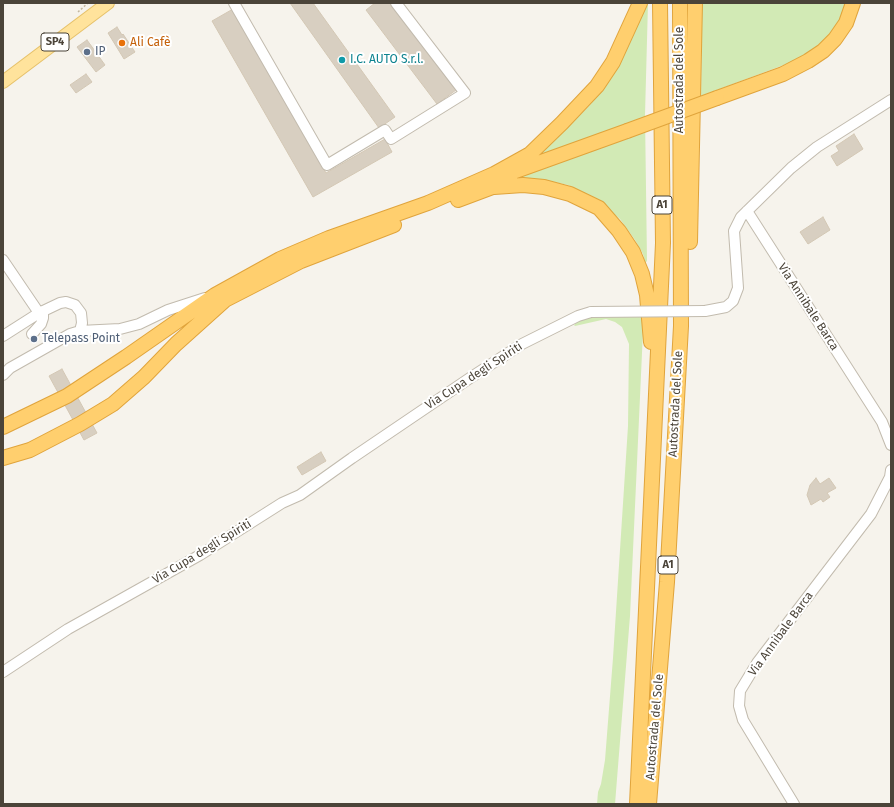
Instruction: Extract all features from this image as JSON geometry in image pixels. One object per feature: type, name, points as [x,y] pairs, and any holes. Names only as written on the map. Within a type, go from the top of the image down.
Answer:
[{"type":"highway","points":[[3,427],[67,396],[126,357],[215,294],[280,259],[329,238],[428,203],[494,174],[530,154],[597,86],[613,62],[640,3]]},
{"type":"highway","name":"Autostrada del Sole","points":[[637,804],[663,243],[660,3]]},
{"type":"highway","name":"Autostrada del Sole","points":[[649,804],[667,582],[681,326],[680,3]]},
{"type":"highway","points":[[681,326],[689,251],[695,3]]},
{"type":"highway","points":[[458,190],[517,172],[782,74],[808,61],[823,51],[835,39],[846,23],[853,3]]},
{"type":"highway","points":[[3,458],[30,450],[80,424],[113,404],[144,377],[176,344],[225,300],[301,261],[490,188],[517,172]]},
{"type":"highway","points":[[490,188],[523,185],[544,187],[570,194],[599,208],[619,231],[633,252],[642,274],[647,295],[655,407]]},
{"type":"main road","name":"SP4","points":[[3,82],[108,3]]},
{"type":"street","points":[[234,3],[327,165],[385,130],[391,140],[465,93],[396,3]]},
{"type":"street","name":"Via Cupa degli Spiriti","points":[[3,672],[68,629],[200,555],[282,503],[300,495],[352,458],[522,344],[578,316],[591,312],[705,311],[726,307],[733,301],[738,288],[734,231],[741,217],[791,168],[817,147],[891,100]]},
{"type":"street","name":"Via Annibale Barca","points":[[747,211],[882,422],[891,445]]},
{"type":"street","points":[[3,260],[41,312],[43,318],[41,324],[32,334]]},
{"type":"street","points":[[3,376],[10,368],[70,334],[80,331],[120,329],[139,324],[168,310],[215,294]]},
{"type":"street","points":[[3,336],[41,312],[66,302],[76,304],[81,313],[82,323],[80,331]]},
{"type":"street","name":"Via Annibale Barca","points":[[794,804],[743,720],[739,706],[740,691],[757,663],[871,514],[890,477],[891,470]]},
{"type":"green space","points":[[644,3],[648,3],[645,115],[647,261],[645,263],[643,254],[620,219],[593,197],[568,185],[536,179],[519,178],[520,176],[627,124],[531,160],[538,151],[566,129],[589,106],[607,82]]},
{"type":"green space","points":[[702,3],[845,3],[842,14],[833,33],[806,55],[789,63],[701,96]]},
{"type":"green space","points":[[600,314],[642,315],[643,331],[630,616],[615,804],[597,804],[605,760],[613,658],[628,426],[629,344],[622,327],[615,322],[606,319],[574,325],[577,322]]},
{"type":"building","name":"I.C. AUTO S.r.l.","points":[[290,3],[313,3],[395,117],[379,128]]},
{"type":"building","points":[[375,3],[391,3],[456,90],[437,104],[366,10]]},
{"type":"building","points":[[233,9],[326,173],[385,139],[392,152],[313,197],[212,21]]},
{"type":"building","name":"Ali Cafè","points":[[117,27],[135,52],[124,59],[108,33]]},
{"type":"building","points":[[87,40],[105,65],[96,72],[77,47]]},
{"type":"building","points":[[86,74],[92,82],[76,93],[70,85]]},
{"type":"building","points":[[854,134],[863,149],[837,166],[831,156],[839,151],[836,146]]},
{"type":"building","points":[[823,217],[830,230],[808,244],[800,232]]},
{"type":"building","points":[[62,369],[97,433],[84,440],[49,376]]},
{"type":"building","points":[[321,452],[326,461],[302,475],[297,467]]},
{"type":"building","points":[[816,478],[820,484],[829,478],[836,488],[827,493],[830,497],[823,502],[821,499],[811,505],[807,495],[810,485]]},
{"type":"place","name":"Ali Cafè","points":[[122,43]]},
{"type":"place","name":"IP","points":[[87,52]]},
{"type":"place","name":"I.C. AUTO S.r.l.","points":[[342,60]]},
{"type":"place","name":"Telepass Point","points":[[34,339]]}]
